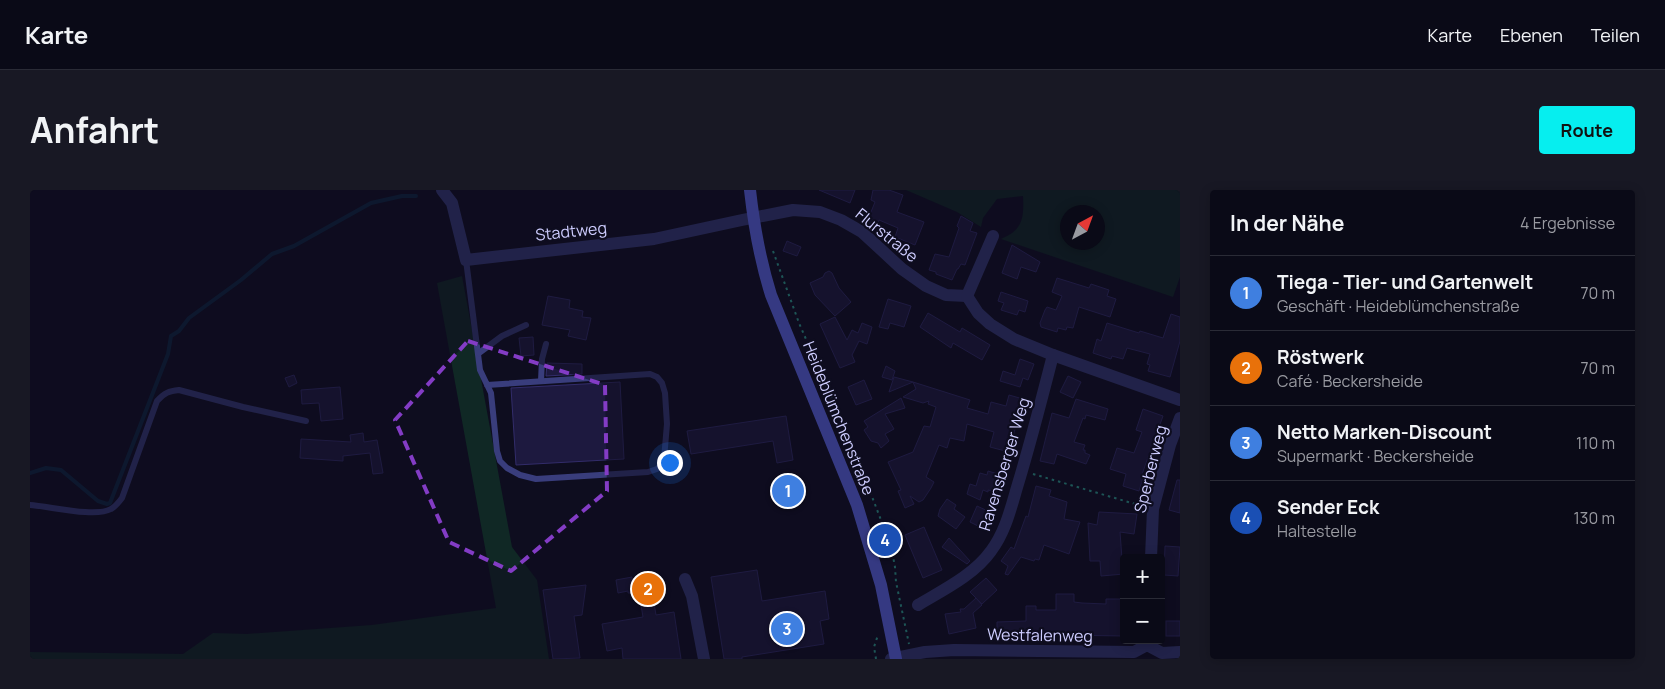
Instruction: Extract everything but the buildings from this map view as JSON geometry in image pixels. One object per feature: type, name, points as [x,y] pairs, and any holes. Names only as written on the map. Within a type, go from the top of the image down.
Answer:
[{"type":"street","points":[[442,190],[452,203],[466,260]]},
{"type":"street","name":"Heideblümchenstraße","points":[[750,190],[753,218],[763,267],[771,294],[857,506],[881,586],[894,659]]},
{"type":"street","name":"Flurstraße","points":[[753,218],[793,210],[820,212],[842,220],[862,232],[902,270],[926,286],[946,295],[967,296]]},
{"type":"street","name":"Stadtweg","points":[[466,260],[654,239],[753,218]]},
{"type":"street","points":[[993,236],[967,296],[978,313],[990,324],[1014,338],[1053,355],[1180,400]]},
{"type":"street","name":"Ravensberger Weg","points":[[918,605],[963,577],[978,565],[991,552],[1003,532],[1022,471],[1053,355]]},
{"type":"street","name":"Sperberweg","points":[[1151,554],[1153,509],[1170,445],[1180,418]]},
{"type":"street","points":[[685,579],[692,596],[704,659]]},
{"type":"street","name":"Westfalenweg","points":[[894,659],[954,650],[1134,652],[1144,644]]},
{"type":"street","name":"Westfalenweg","points":[[1150,644],[1162,652],[1180,652]]},
{"type":"lane","points":[[466,260],[480,370],[487,385],[491,393],[497,451],[500,461],[507,468],[520,475],[536,479],[648,472],[661,465],[664,459],[667,424],[665,393],[662,382],[650,374],[487,385]]},
{"type":"lane","points":[[479,353],[502,336],[526,325]]},
{"type":"lane","points":[[541,381],[542,360],[546,344]]},
{"type":"lane","points":[[30,505],[83,512],[103,512],[112,509],[122,498],[157,400],[163,394],[170,391],[179,390],[243,407],[306,420]]},
{"type":"path","points":[[772,249],[799,323],[854,450],[891,546],[896,582],[911,655]]},
{"type":"path","points":[[1022,471],[1153,509]]},
{"type":"highlighted area","points":[[468,341],[605,385],[607,491],[511,571],[449,542],[395,420]]},
{"type":"green space","points":[[906,190],[1180,190],[1180,277],[1173,297],[1001,239],[1014,232],[1021,222],[1023,196],[997,199],[983,218],[981,227],[957,212]]},
{"type":"green space","points":[[462,276],[512,547],[537,580],[549,659],[30,659],[30,652],[183,654],[213,633],[247,634],[372,625],[496,608],[437,283]]},
{"type":"waterway","points":[[30,473],[46,468],[61,470],[98,501],[110,503],[168,354],[171,336],[179,331],[189,318],[241,280],[272,254],[294,246],[371,203],[402,196],[416,196]]},
{"type":"place","name":"Tiega - Tier- und Gartenwelt","points":[[788,491]]},
{"type":"place","name":"Sender Eck","points":[[885,540]]},
{"type":"place","name":"Röstwerk","points":[[648,589]]},
{"type":"place","name":"Netto Marken-Discount","points":[[787,629]]}]
